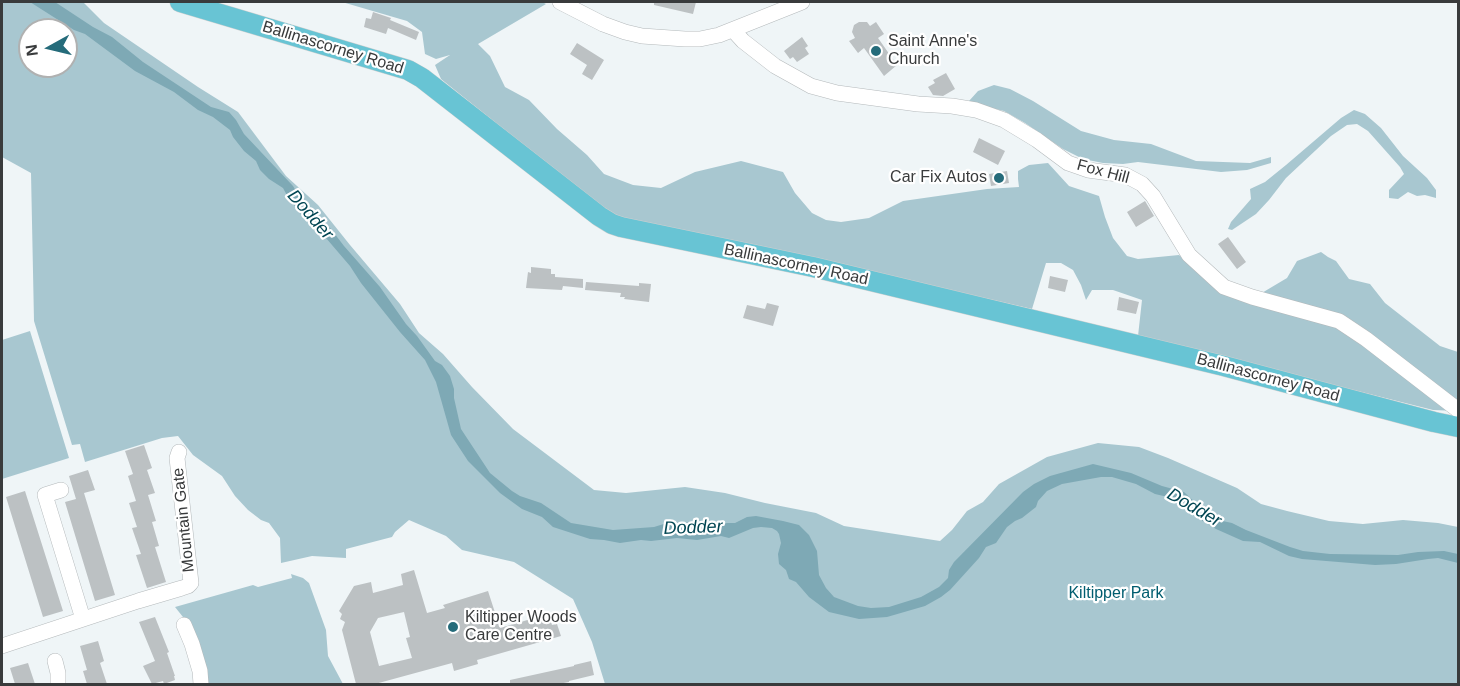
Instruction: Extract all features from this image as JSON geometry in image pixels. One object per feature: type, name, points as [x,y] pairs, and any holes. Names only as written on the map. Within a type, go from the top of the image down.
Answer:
[{"type":"main road","name":"Ballinascorney Road","points":[[180,2],[408,70],[422,78],[599,216],[621,227],[813,267],[1224,366],[1458,427]]},
{"type":"street","points":[[560,2],[603,24],[642,36],[663,39],[700,39],[733,30],[802,2]]},
{"type":"street","name":"Fox Hill","points":[[733,30],[775,66],[811,86],[837,93],[976,110],[1004,120],[1068,162],[1088,170],[1125,175],[1142,184],[1153,196],[1189,255],[1224,288],[1339,321],[1458,410]]},
{"type":"street","name":"Mountain Gate","points":[[84,619],[188,586],[191,583],[177,458],[179,452]]},
{"type":"street","points":[[2,646],[84,619],[45,495],[61,490]]},
{"type":"street","points":[[184,625],[200,671],[201,684]]},
{"type":"street","points":[[55,661],[58,684]]},
{"type":"green space","name":"Kiltipper Park","points":[[2,2],[83,2],[104,23],[238,112],[286,176],[318,205],[400,304],[419,333],[443,354],[513,429],[594,490],[626,493],[685,487],[725,493],[816,513],[844,526],[940,541],[967,511],[983,502],[999,484],[1047,457],[1098,443],[1139,447],[1237,488],[1261,504],[1287,511],[1329,521],[1363,524],[1403,520],[1458,527],[1458,684],[605,684],[592,642],[573,599],[514,562],[462,550],[446,536],[409,520],[392,537],[346,549],[346,558],[312,556],[281,563],[280,538],[269,523],[248,510],[235,496],[222,476],[193,455],[178,436],[162,438],[85,462],[80,444],[72,445],[34,321],[31,173],[2,157]]},
{"type":"green space","points":[[342,2],[542,2],[546,4],[478,44],[490,56],[505,87],[529,100],[604,174],[633,185],[661,188],[695,172],[741,161],[783,172],[795,193],[812,213],[826,220],[841,222],[869,218],[903,201],[987,189],[1019,187],[1018,171],[1029,165],[1048,163],[1069,186],[1099,196],[1113,238],[1127,256],[1138,259],[1179,255],[1250,300],[1287,278],[1297,261],[1321,252],[1336,261],[1349,279],[1370,284],[1385,303],[1440,346],[1458,352],[1458,411],[1433,410],[1138,336],[1142,300],[1113,290],[1092,290],[1086,300],[1073,270],[1061,263],[1046,263],[1032,309],[811,258],[638,222],[607,212],[441,79],[435,65],[450,55],[436,59],[425,54],[422,32],[407,21]]},
{"type":"green space","points":[[994,85],[1010,89],[1033,101],[1081,131],[1114,140],[1151,144],[1196,161],[1250,163],[1271,157],[1271,163],[1247,170],[1221,172],[1138,162],[1103,163],[1083,159],[1063,149],[1004,111],[969,101],[978,91]]},
{"type":"green space","points":[[1354,110],[1365,114],[1381,128],[1403,156],[1427,178],[1436,190],[1436,198],[1425,195],[1417,196],[1408,192],[1398,199],[1389,198],[1389,190],[1404,174],[1400,167],[1368,131],[1357,124],[1347,125],[1331,136],[1286,178],[1256,214],[1232,230],[1228,229],[1231,222],[1251,199],[1250,189],[1265,182],[1341,118]]},
{"type":"green space","points":[[30,331],[69,458],[2,479],[2,340]]},
{"type":"green space","points":[[291,574],[309,583],[326,630],[328,656],[343,684],[205,684],[191,627],[175,607],[253,585],[258,587],[292,578]]},
{"type":"water","name":"Dodder","points":[[30,2],[55,2],[112,37],[143,62],[211,107],[229,112],[244,134],[293,186],[299,196],[331,229],[380,287],[435,361],[442,365],[450,376],[461,429],[490,473],[520,496],[541,503],[571,523],[613,530],[654,527],[667,523],[735,523],[747,517],[756,516],[799,525],[809,535],[817,551],[819,575],[834,597],[858,606],[889,607],[921,597],[939,587],[948,578],[949,570],[954,562],[1023,492],[1034,484],[1050,476],[1093,464],[1131,473],[1184,492],[1218,520],[1232,523],[1303,551],[1330,554],[1398,555],[1444,551],[1458,554],[1458,563],[1438,558],[1375,565],[1289,556],[1260,542],[1243,541],[1216,529],[1172,498],[1155,494],[1136,484],[1112,477],[1101,477],[1062,484],[1047,491],[1036,507],[1007,527],[996,543],[986,547],[979,558],[941,597],[925,606],[887,617],[859,619],[829,612],[809,597],[796,582],[789,579],[786,570],[779,564],[778,554],[781,543],[779,534],[772,528],[753,528],[729,538],[721,536],[697,540],[677,538],[620,543],[590,539],[553,527],[542,517],[522,509],[500,493],[468,461],[451,435],[436,382],[425,360],[400,332],[350,266],[326,238],[308,223],[290,201],[283,188],[260,170],[256,161],[244,151],[230,130],[174,92],[135,71],[85,34],[78,31],[78,18],[55,18]]},
{"type":"building","points":[[654,2],[696,2],[693,14],[654,5]]},
{"type":"building","points":[[373,12],[419,32],[416,40],[388,28],[386,34],[364,27],[366,18],[371,19]]},
{"type":"building","name":"Saint Anne's Church","points":[[867,22],[870,26],[876,22],[884,34],[878,38],[897,65],[884,76],[864,48],[858,53],[849,41],[855,38],[852,32],[854,25]]},
{"type":"building","points":[[802,37],[808,46],[805,48],[809,54],[797,62],[793,57],[790,59],[784,51]]},
{"type":"building","points":[[577,43],[604,60],[592,80],[582,74],[587,65],[570,54]]},
{"type":"building","points":[[946,73],[955,89],[943,96],[933,95],[928,87],[935,83],[933,80]]},
{"type":"building","points":[[979,138],[1005,151],[998,165],[973,152]]},
{"type":"building","name":"Car Fix Autos","points":[[1007,171],[1009,183],[991,186],[989,174]]},
{"type":"building","points":[[1145,201],[1154,216],[1136,227],[1127,212]]},
{"type":"building","points":[[1228,237],[1246,262],[1237,269],[1218,244]]},
{"type":"building","points":[[531,267],[551,269],[551,274],[555,274],[555,277],[583,279],[583,288],[563,286],[562,290],[526,288]]},
{"type":"building","points":[[1050,276],[1068,280],[1065,292],[1048,288]]},
{"type":"building","points":[[586,282],[639,286],[639,283],[651,284],[649,302],[624,299],[625,297],[620,297],[621,293],[585,290]]},
{"type":"building","points":[[1119,297],[1139,302],[1136,314],[1117,310]]},
{"type":"building","points":[[767,303],[779,306],[773,326],[743,318],[747,305],[765,309]]},
{"type":"building","points":[[144,445],[152,468],[147,470],[155,493],[148,495],[156,521],[152,522],[159,546],[155,547],[166,582],[147,588],[136,555],[141,554],[132,528],[137,527],[129,503],[136,501],[128,476],[133,474],[125,451]]},
{"type":"building","points":[[88,470],[95,490],[84,493],[115,595],[95,601],[65,502],[76,499],[69,476]]},
{"type":"building","points":[[25,491],[63,611],[43,617],[6,497]]},
{"type":"building","name":"Kiltipper Woods Care Centre","points":[[414,570],[427,613],[445,608],[443,605],[488,591],[500,628],[548,614],[552,625],[557,624],[561,636],[477,660],[478,664],[454,671],[452,663],[375,684],[356,684],[342,630],[345,622],[340,619],[342,614],[339,611],[354,586],[371,582],[373,593],[403,585],[401,574]],"holes":[[[404,612],[410,637],[406,638],[412,658],[379,666],[370,632],[378,618]]]},
{"type":"building","points":[[155,617],[169,652],[167,653],[175,676],[175,680],[164,684],[163,681],[152,684],[143,666],[155,661],[139,622]]},
{"type":"building","points":[[98,641],[104,661],[100,663],[107,684],[87,684],[83,671],[87,670],[80,646]]},
{"type":"building","points":[[591,661],[594,675],[558,684],[510,684],[510,680]]},
{"type":"building","points":[[28,663],[35,684],[15,684],[10,668]]},
{"type":"place","name":"Saint Anne's Church","points":[[876,51]]},
{"type":"place","name":"Car Fix Autos","points":[[999,178]]},
{"type":"place","name":"Kiltipper Woods Care Centre","points":[[453,627]]}]
